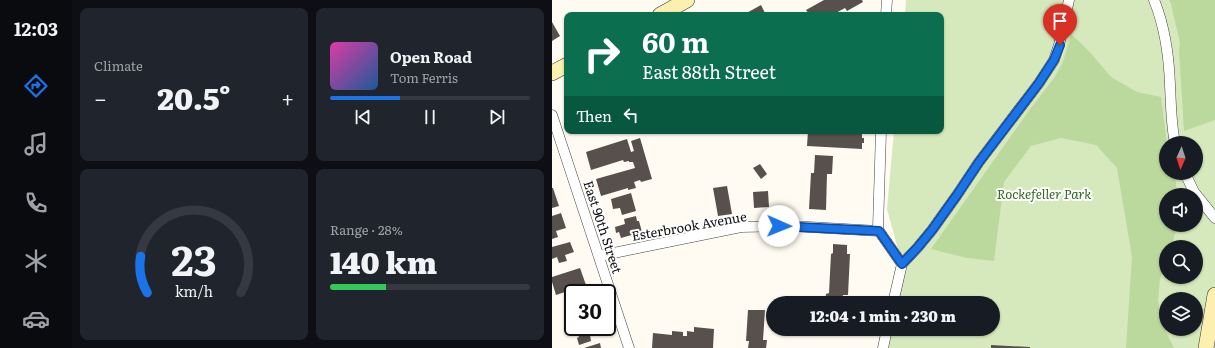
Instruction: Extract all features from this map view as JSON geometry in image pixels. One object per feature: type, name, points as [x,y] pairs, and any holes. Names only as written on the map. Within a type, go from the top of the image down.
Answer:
[{"type":"main road","points":[[666,12],[688,0]]},
{"type":"main road","points":[[552,73],[564,67]]},
{"type":"main road","points":[[1206,348],[1215,295]]},
{"type":"street","points":[[886,12],[887,0]]},
{"type":"street","points":[[895,296],[902,264],[932,230],[979,162],[1039,83],[1054,60],[1060,45],[1069,0]]},
{"type":"street","points":[[1154,0],[1161,18],[1166,42],[1173,136]]},
{"type":"street","name":"East 90th Street","points":[[552,115],[600,256],[629,348]]},
{"type":"street","points":[[881,134],[879,231],[902,264]]},
{"type":"street","points":[[1188,180],[1194,192],[1215,218]]},
{"type":"street","name":"Esterbrook Avenue","points":[[600,256],[741,227],[791,226],[879,231]]},
{"type":"street","points":[[883,348],[886,336]]},
{"type":"green space","name":"Rockefeller Park","points":[[906,0],[1215,0],[1215,348],[883,348],[886,336],[1000,336],[1000,296],[895,296],[902,264],[887,209],[894,134],[944,134],[944,12],[905,12]]},
{"type":"green space","points":[[1169,0],[1215,0],[1215,120],[1184,131],[1179,50],[1180,43]]},
{"type":"green space","points":[[1071,34],[1089,51],[1111,77],[1137,92],[1161,97],[1166,136],[1159,136],[1159,180],[1176,180],[1176,188],[1159,188],[1159,232],[1176,232],[1173,240],[1159,240],[1159,336],[1168,336],[1174,348],[1126,348],[1132,257],[1117,168],[1096,145],[1061,138],[1031,146],[1004,182],[994,261],[967,258],[931,249],[1028,112],[1054,78],[1063,62]]},
{"type":"building","points":[[824,0],[862,0],[863,2],[847,11],[845,8],[838,12],[808,12],[806,10]]},
{"type":"building","points":[[761,5],[764,12],[748,12]]},
{"type":"building","points":[[552,22],[560,36],[552,41]]},
{"type":"building","points":[[808,134],[862,134],[862,138],[864,138],[862,149],[807,146]]},
{"type":"building","points":[[640,138],[652,179],[634,182],[636,188],[628,190],[628,188],[601,196],[596,179],[635,168],[633,162],[624,162],[623,160],[591,170],[586,152],[627,139],[631,152],[634,151],[631,141]]},
{"type":"building","points":[[815,155],[833,156],[832,174],[827,174],[826,210],[809,209],[811,173],[814,173]]},
{"type":"building","points":[[760,164],[767,174],[761,179],[753,168]]},
{"type":"building","points":[[727,186],[732,214],[718,216],[713,188]]},
{"type":"building","points":[[552,188],[559,206],[552,208]]},
{"type":"building","points":[[768,191],[769,207],[754,208],[753,192]]},
{"type":"building","points":[[631,193],[636,211],[622,215],[620,208],[613,209],[611,199]]},
{"type":"building","points":[[561,213],[566,228],[556,231],[558,237],[552,239],[552,216]]},
{"type":"building","points":[[636,216],[642,232],[621,238],[619,232],[616,233],[615,227],[625,224],[624,219]]},
{"type":"building","points":[[570,242],[574,252],[565,255],[567,261],[559,263],[557,257],[552,259],[552,247]]},
{"type":"building","points":[[833,244],[847,245],[847,254],[850,254],[848,295],[826,296],[826,294],[829,293],[831,254],[833,253]]},
{"type":"building","points":[[580,268],[586,284],[564,284],[564,292],[556,295],[552,277]]},
{"type":"building","points":[[748,310],[765,310],[763,340],[767,340],[766,348],[748,348],[749,341],[746,341]]},
{"type":"building","points":[[694,327],[714,329],[713,348],[652,348],[653,333],[672,335],[672,331],[683,332],[683,336],[687,336],[687,331],[694,332]]},
{"type":"building","points":[[590,336],[591,341],[579,345],[577,338]]},
{"type":"building","points":[[600,343],[601,348],[584,348]]},
{"type":"building","points":[[991,345],[1030,347],[1030,348],[991,348]]},
{"type":"route","points":[[779,226],[879,231],[902,264],[932,230],[979,162],[1039,83],[1054,60],[1060,45]]}]
